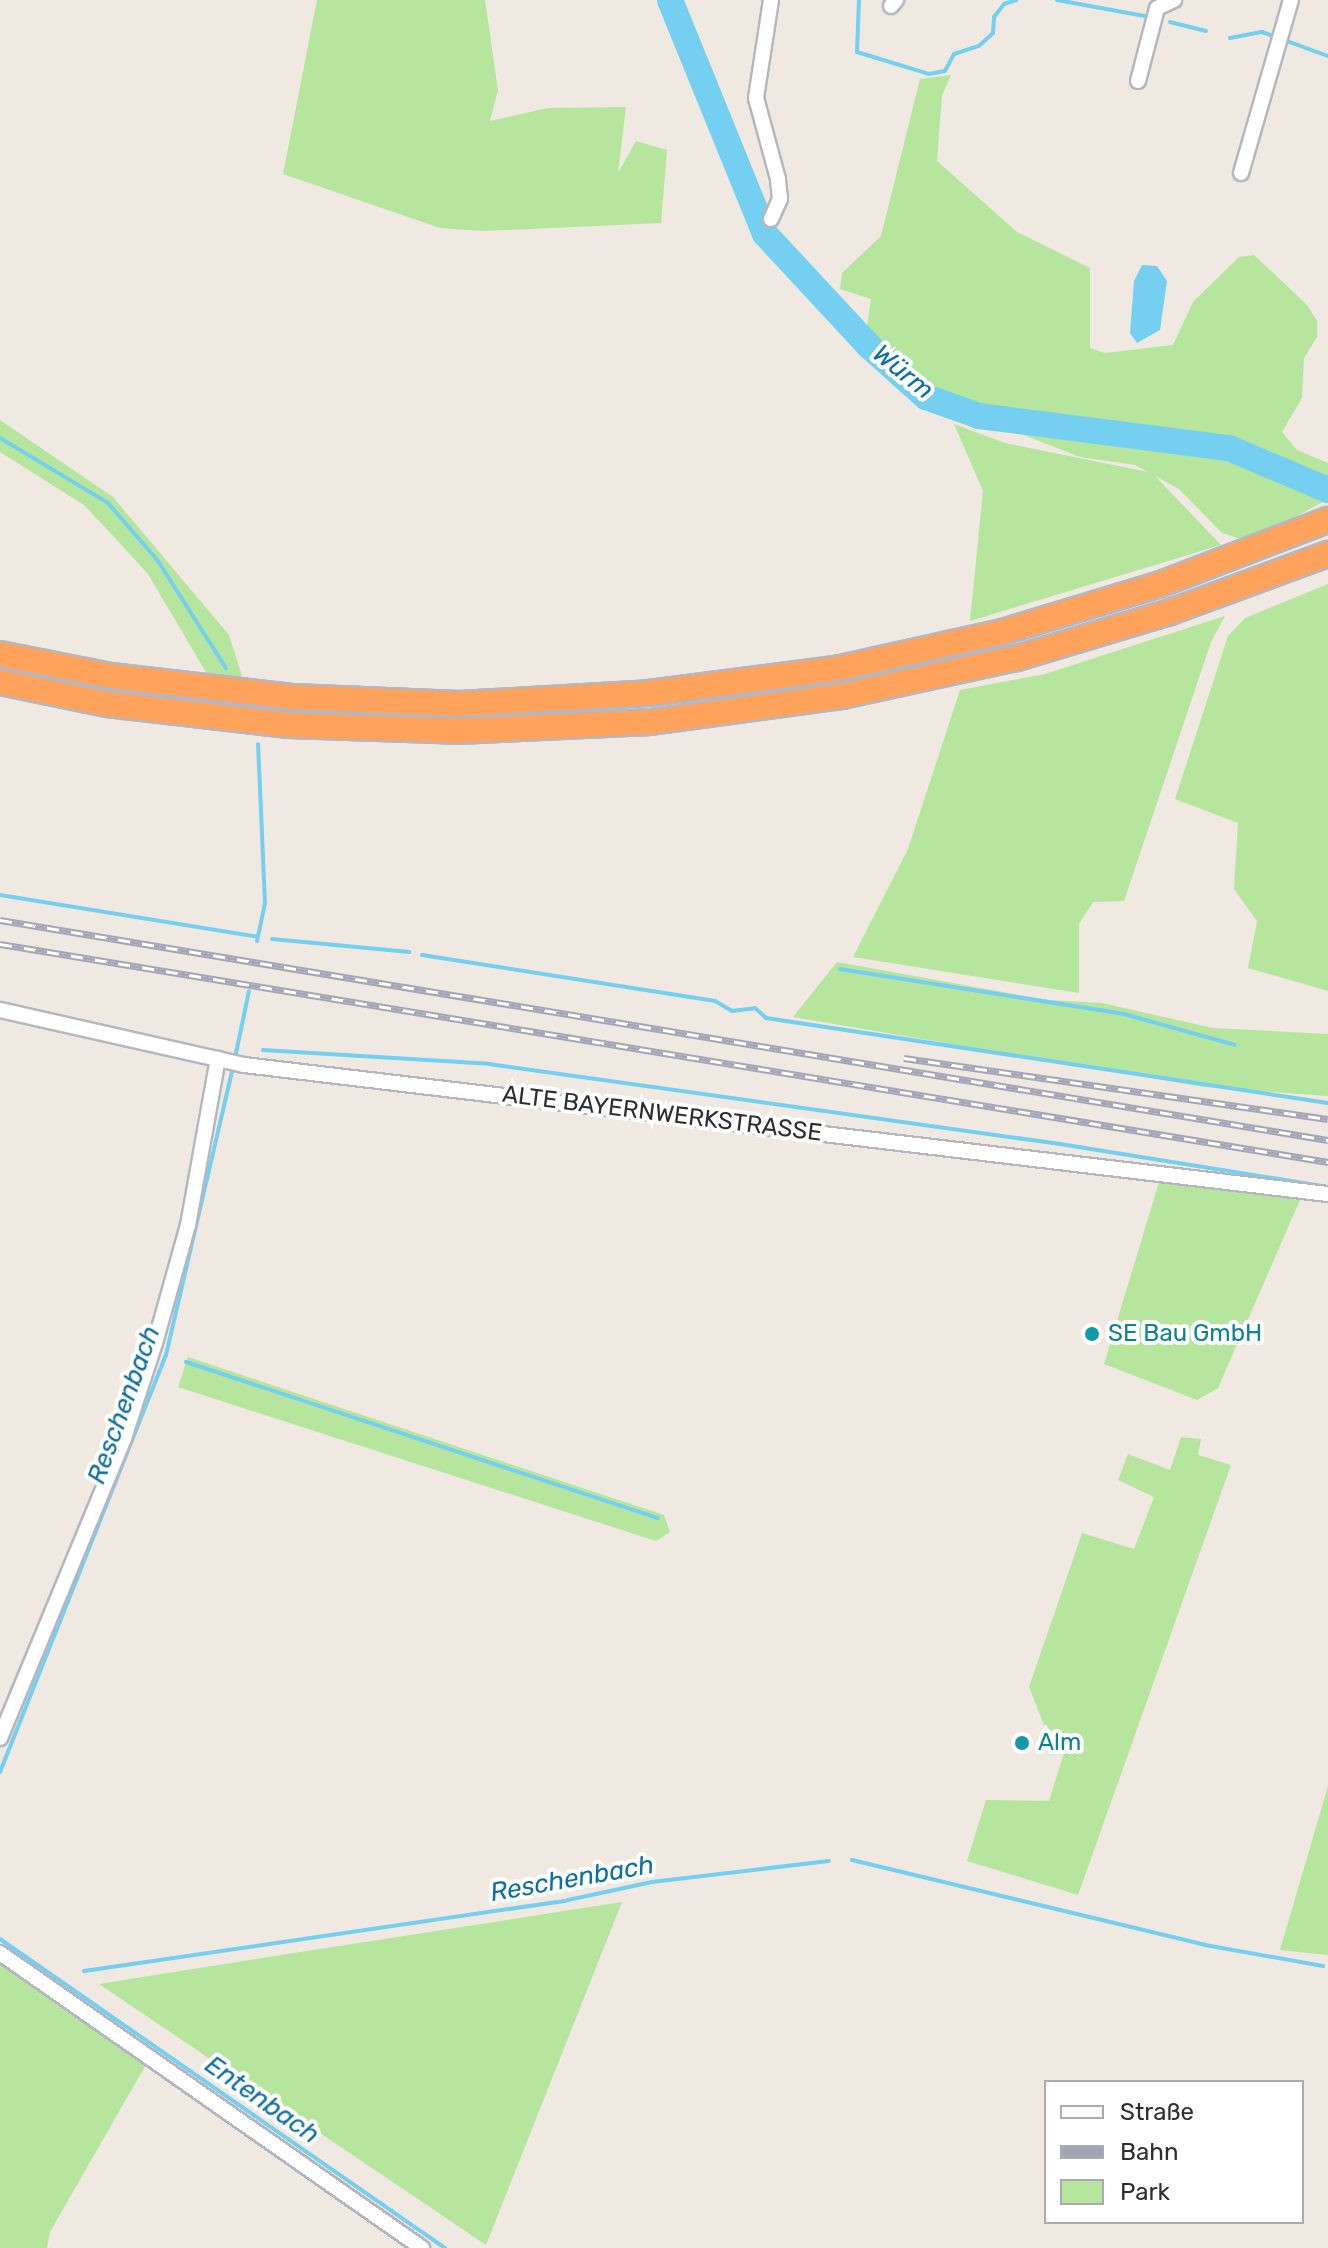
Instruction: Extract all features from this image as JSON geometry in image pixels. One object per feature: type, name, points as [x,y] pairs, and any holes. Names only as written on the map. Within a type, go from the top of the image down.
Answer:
[{"type":"highway","points":[[0,654],[111,676],[292,697],[460,704],[649,693],[835,669],[1002,632],[1199,571],[1328,520]]},
{"type":"highway","points":[[0,682],[107,704],[289,725],[457,731],[650,722],[842,696],[1017,658],[1170,612],[1328,554]]},
{"type":"street","points":[[771,0],[756,98],[778,179],[780,199],[771,219]]},
{"type":"street","points":[[1138,81],[1157,8],[1174,0]]},
{"type":"street","points":[[1241,173],[1291,0]]},
{"type":"street","name":"ALTE BAYERNWERKSTRASSE","points":[[0,1010],[244,1065],[1328,1194]]},
{"type":"street","points":[[0,1738],[124,1438],[188,1225],[223,1060]]},
{"type":"street","points":[[0,1953],[422,2248]]},
{"type":"green space","points":[[317,0],[485,0],[498,90],[490,121],[548,108],[626,107],[618,173],[636,141],[667,150],[661,223],[483,231],[440,228],[283,174]]},
{"type":"green space","points":[[951,75],[942,95],[937,161],[1017,232],[1090,268],[1090,348],[1105,353],[1173,345],[1193,302],[1239,257],[1254,255],[1307,305],[1317,321],[1317,337],[1304,358],[1302,398],[1282,432],[1297,450],[1328,463],[1328,499],[1262,535],[1241,539],[1222,533],[1179,489],[1155,476],[1221,545],[970,621],[983,491],[954,424],[1005,443],[1148,472],[1135,465],[1080,457],[1016,432],[914,374],[867,327],[871,299],[840,289],[842,273],[881,236],[920,79]]},
{"type":"green space","points":[[0,420],[113,497],[229,635],[244,682],[210,679],[148,574],[116,539],[84,505],[0,452]]},
{"type":"green space","points":[[1328,584],[1328,991],[1248,968],[1257,921],[1234,889],[1238,823],[1175,799],[1228,636],[1245,618]]},
{"type":"green space","points":[[1225,616],[1211,642],[1124,901],[1093,902],[1079,924],[1079,993],[853,957],[908,849],[960,690],[1045,674]]},
{"type":"green space","points":[[837,962],[1047,1000],[1102,1003],[1213,1028],[1328,1034],[1328,1096],[1204,1087],[793,1017]]},
{"type":"green space","points":[[1160,1179],[1300,1200],[1218,1388],[1197,1400],[1104,1364]]},
{"type":"green space","points":[[188,1357],[664,1515],[670,1532],[656,1541],[178,1387]]},
{"type":"green space","points":[[1181,1437],[1201,1439],[1198,1455],[1231,1465],[1078,1895],[967,1861],[986,1800],[1049,1801],[1067,1743],[1044,1725],[1029,1687],[1082,1533],[1134,1549],[1154,1497],[1118,1480],[1128,1454],[1170,1470]]},
{"type":"green space","points":[[1328,1786],[1328,1955],[1280,1950]]},
{"type":"green space","points":[[622,1902],[486,2245],[99,1984],[237,1962]]},
{"type":"green space","points":[[0,1960],[148,2061],[50,2232],[47,2248],[0,2248]]},
{"type":"water","points":[[1142,265],[1157,266],[1167,281],[1160,330],[1137,343],[1130,333],[1134,281]]},
{"type":"waterway","name":"Würm","points":[[670,0],[765,234],[868,345],[926,397],[979,416],[1229,448],[1328,490]]},
{"type":"waterway","points":[[859,0],[857,52],[929,74],[945,71],[954,54],[979,46],[993,33],[994,17],[1004,4],[1016,0]]},
{"type":"waterway","points":[[1057,0],[1151,17]]},
{"type":"waterway","points":[[1170,22],[1206,31]]},
{"type":"waterway","points":[[1230,38],[1262,32],[1328,56]]},
{"type":"waterway","name":"Reschenbach","points":[[0,438],[108,503],[158,561],[226,668]]},
{"type":"waterway","name":"Reschenbach","points":[[257,941],[265,903],[258,744]]},
{"type":"waterway","points":[[0,895],[258,937]]},
{"type":"waterway","points":[[272,939],[409,952]]},
{"type":"waterway","points":[[422,955],[715,1001],[732,1011],[755,1008],[766,1018],[1328,1103]]},
{"type":"waterway","points":[[840,969],[1124,1014],[1235,1045]]},
{"type":"waterway","name":"Reschenbach","points":[[235,1058],[249,991]]},
{"type":"waterway","points":[[263,1050],[489,1064],[1060,1144],[1322,1186]]},
{"type":"waterway","name":"Reschenbach","points":[[0,1772],[166,1355],[233,1066]]},
{"type":"waterway","points":[[186,1362],[658,1518]]},
{"type":"waterway","name":"Reschenbach","points":[[852,1860],[1205,1945],[1323,1966]]},
{"type":"waterway","name":"Reschenbach","points":[[84,1971],[568,1900],[652,1882],[829,1861]]},
{"type":"waterway","name":"Entenbach","points":[[0,1939],[445,2248]]},
{"type":"railway","points":[[0,920],[1328,1140]]},
{"type":"railway","points":[[0,944],[1328,1162]]},
{"type":"railway","points":[[904,1058],[1328,1119]]},
{"type":"place","name":"SE Bau GmbH","points":[[1092,1334]]},
{"type":"place","name":"Alm","points":[[1022,1743]]}]
